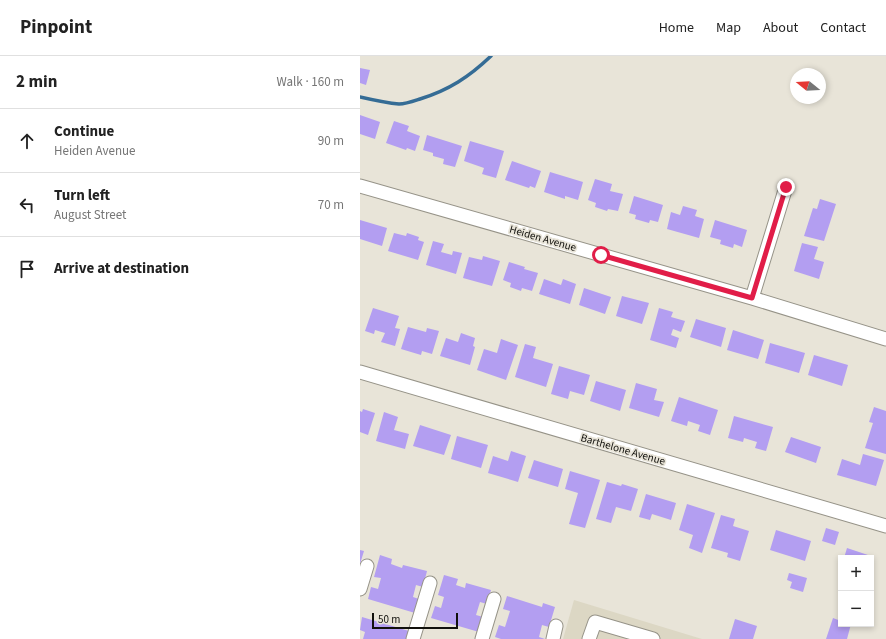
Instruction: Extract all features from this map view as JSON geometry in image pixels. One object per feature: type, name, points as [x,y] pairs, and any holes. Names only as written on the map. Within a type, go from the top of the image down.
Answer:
[{"type":"street","name":"Heiden Avenue","points":[[360,186],[752,298],[886,339]]},
{"type":"street","points":[[752,298],[786,187]]},
{"type":"street","name":"Barthelone Avenue","points":[[360,372],[886,526]]},
{"type":"street","points":[[360,589],[367,566]]},
{"type":"street","points":[[414,639],[430,583]]},
{"type":"street","points":[[482,639],[494,599]]},
{"type":"street","points":[[589,639],[595,622],[653,639]]},
{"type":"street","points":[[553,639],[556,626]]},
{"type":"shaded area","points":[[574,600],[702,639],[563,639]]},
{"type":"building","points":[[360,68],[370,70],[366,85],[360,83]]},
{"type":"building","points":[[360,115],[380,122],[375,139],[360,134]]},
{"type":"building","points":[[394,121],[409,126],[407,131],[420,136],[415,151],[407,148],[406,150],[386,143]]},
{"type":"building","points":[[427,135],[462,146],[455,167],[443,164],[444,159],[433,156],[433,153],[423,150]]},
{"type":"building","points":[[470,141],[504,151],[496,178],[482,174],[484,168],[464,161]]},
{"type":"building","points":[[512,161],[541,171],[535,188],[530,186],[529,188],[505,180]]},
{"type":"building","points":[[550,172],[583,182],[578,200],[565,196],[565,199],[544,192]]},
{"type":"building","points":[[595,179],[612,184],[610,191],[623,194],[618,211],[608,209],[607,211],[595,207],[596,203],[588,200]]},
{"type":"building","points":[[634,196],[663,205],[658,222],[650,220],[649,223],[635,219],[636,215],[629,213]]},
{"type":"building","points":[[820,199],[836,204],[824,241],[804,236],[813,208],[817,209]]},
{"type":"building","points":[[683,206],[697,210],[695,216],[704,219],[699,238],[667,229],[671,212],[680,215]]},
{"type":"building","points":[[360,220],[387,228],[382,246],[360,239]]},
{"type":"building","points":[[715,220],[747,230],[742,247],[734,244],[733,248],[720,244],[721,240],[710,237]]},
{"type":"building","points":[[394,233],[406,236],[407,233],[419,237],[418,240],[424,242],[418,260],[388,251]]},
{"type":"building","points":[[433,241],[444,244],[441,252],[452,255],[453,251],[462,253],[456,274],[426,265]]},
{"type":"building","points":[[802,243],[818,247],[814,259],[824,262],[819,279],[794,271]]},
{"type":"building","points":[[483,256],[500,261],[492,286],[463,278],[469,257],[482,260]]},
{"type":"building","points":[[509,262],[525,267],[524,269],[538,273],[532,291],[522,288],[521,291],[510,287],[511,283],[503,280]]},
{"type":"building","points":[[544,279],[561,285],[563,279],[576,284],[570,304],[539,294]]},
{"type":"building","points":[[584,288],[611,297],[605,314],[579,305]]},
{"type":"building","points":[[622,296],[649,303],[642,324],[616,316]]},
{"type":"building","points":[[373,308],[399,316],[395,328],[400,329],[395,346],[381,342],[385,333],[375,330],[374,334],[365,331]]},
{"type":"building","points":[[659,308],[673,312],[671,317],[685,321],[681,332],[673,329],[671,335],[679,338],[676,348],[650,340]]},
{"type":"building","points":[[696,319],[726,328],[721,347],[690,337]]},
{"type":"building","points":[[408,327],[426,332],[427,328],[439,331],[432,354],[422,351],[421,355],[401,349]]},
{"type":"building","points":[[733,330],[764,340],[758,359],[727,350]]},
{"type":"building","points":[[461,333],[475,338],[473,346],[475,347],[470,365],[440,356],[446,338],[458,342]]},
{"type":"building","points":[[501,339],[518,345],[506,380],[477,370],[484,349],[497,353]]},
{"type":"building","points":[[770,343],[805,353],[799,373],[765,363]]},
{"type":"building","points":[[525,344],[536,347],[533,358],[553,364],[546,387],[515,377]]},
{"type":"building","points":[[814,355],[848,365],[842,386],[808,375]]},
{"type":"building","points":[[559,366],[590,375],[584,395],[570,391],[568,399],[551,394]]},
{"type":"building","points":[[596,381],[626,390],[620,411],[590,401]]},
{"type":"building","points":[[636,383],[657,389],[654,400],[664,402],[659,417],[629,408]]},
{"type":"building","points":[[679,397],[718,410],[710,435],[698,431],[700,425],[688,421],[687,426],[671,421]]},
{"type":"building","points":[[874,407],[886,411],[886,454],[865,448],[873,423],[869,422]]},
{"type":"building","points":[[363,409],[375,413],[368,435],[360,432],[360,411],[362,412]]},
{"type":"building","points":[[384,412],[398,417],[394,430],[409,434],[405,449],[376,441]]},
{"type":"building","points":[[734,416],[773,427],[766,451],[755,448],[757,442],[744,438],[743,442],[728,438]]},
{"type":"building","points":[[420,425],[451,435],[444,455],[413,446]]},
{"type":"building","points":[[457,436],[488,445],[481,468],[451,459]]},
{"type":"building","points":[[791,437],[821,447],[816,463],[785,452]]},
{"type":"building","points":[[511,451],[526,456],[518,482],[488,473],[493,456],[508,461]]},
{"type":"building","points":[[863,454],[884,460],[876,486],[837,475],[842,459],[860,465]]},
{"type":"building","points":[[534,460],[563,469],[558,487],[528,478]]},
{"type":"building","points":[[570,471],[600,480],[585,528],[569,524],[578,493],[565,489]]},
{"type":"building","points":[[607,482],[621,486],[622,484],[638,489],[631,511],[616,507],[611,523],[596,519]]},
{"type":"building","points":[[646,494],[676,503],[671,520],[652,514],[650,520],[639,517]]},
{"type":"building","points":[[687,504],[715,513],[702,553],[689,548],[693,535],[679,530]]},
{"type":"building","points":[[721,515],[735,519],[733,526],[749,531],[740,561],[727,557],[728,553],[711,548]]},
{"type":"building","points":[[826,528],[839,532],[835,545],[822,541]]},
{"type":"building","points":[[776,530],[811,541],[805,561],[770,550]]},
{"type":"building","points":[[847,548],[868,555],[845,555]]},
{"type":"building","points":[[360,550],[364,551],[360,564]]},
{"type":"building","points":[[380,555],[392,559],[391,564],[402,568],[403,565],[427,571],[423,587],[416,585],[413,597],[419,599],[415,613],[368,599],[371,587],[378,589],[381,578],[374,577]]},
{"type":"building","points":[[789,573],[807,578],[803,592],[790,588],[792,582],[787,580]]},
{"type":"building","points":[[444,575],[458,579],[456,585],[465,588],[466,583],[491,590],[487,604],[480,602],[476,615],[483,617],[479,632],[431,618],[435,606],[441,608],[444,597],[438,595]]},
{"type":"building","points":[[507,596],[542,607],[543,603],[555,607],[549,627],[542,625],[539,637],[545,639],[501,639],[495,637],[499,625],[505,627],[510,611],[503,609]]},
{"type":"building","points":[[362,617],[409,631],[407,639],[363,639],[365,632],[360,630]]},
{"type":"building","points":[[833,618],[838,620],[838,627],[850,627],[847,639],[826,639]]},
{"type":"building","points":[[735,619],[757,626],[753,639],[729,639]]},
{"type":"waterway","points":[[360,97],[404,104],[449,87],[467,76],[491,56]]},
{"type":"route","points":[[601,255],[752,298],[786,187]]}]
